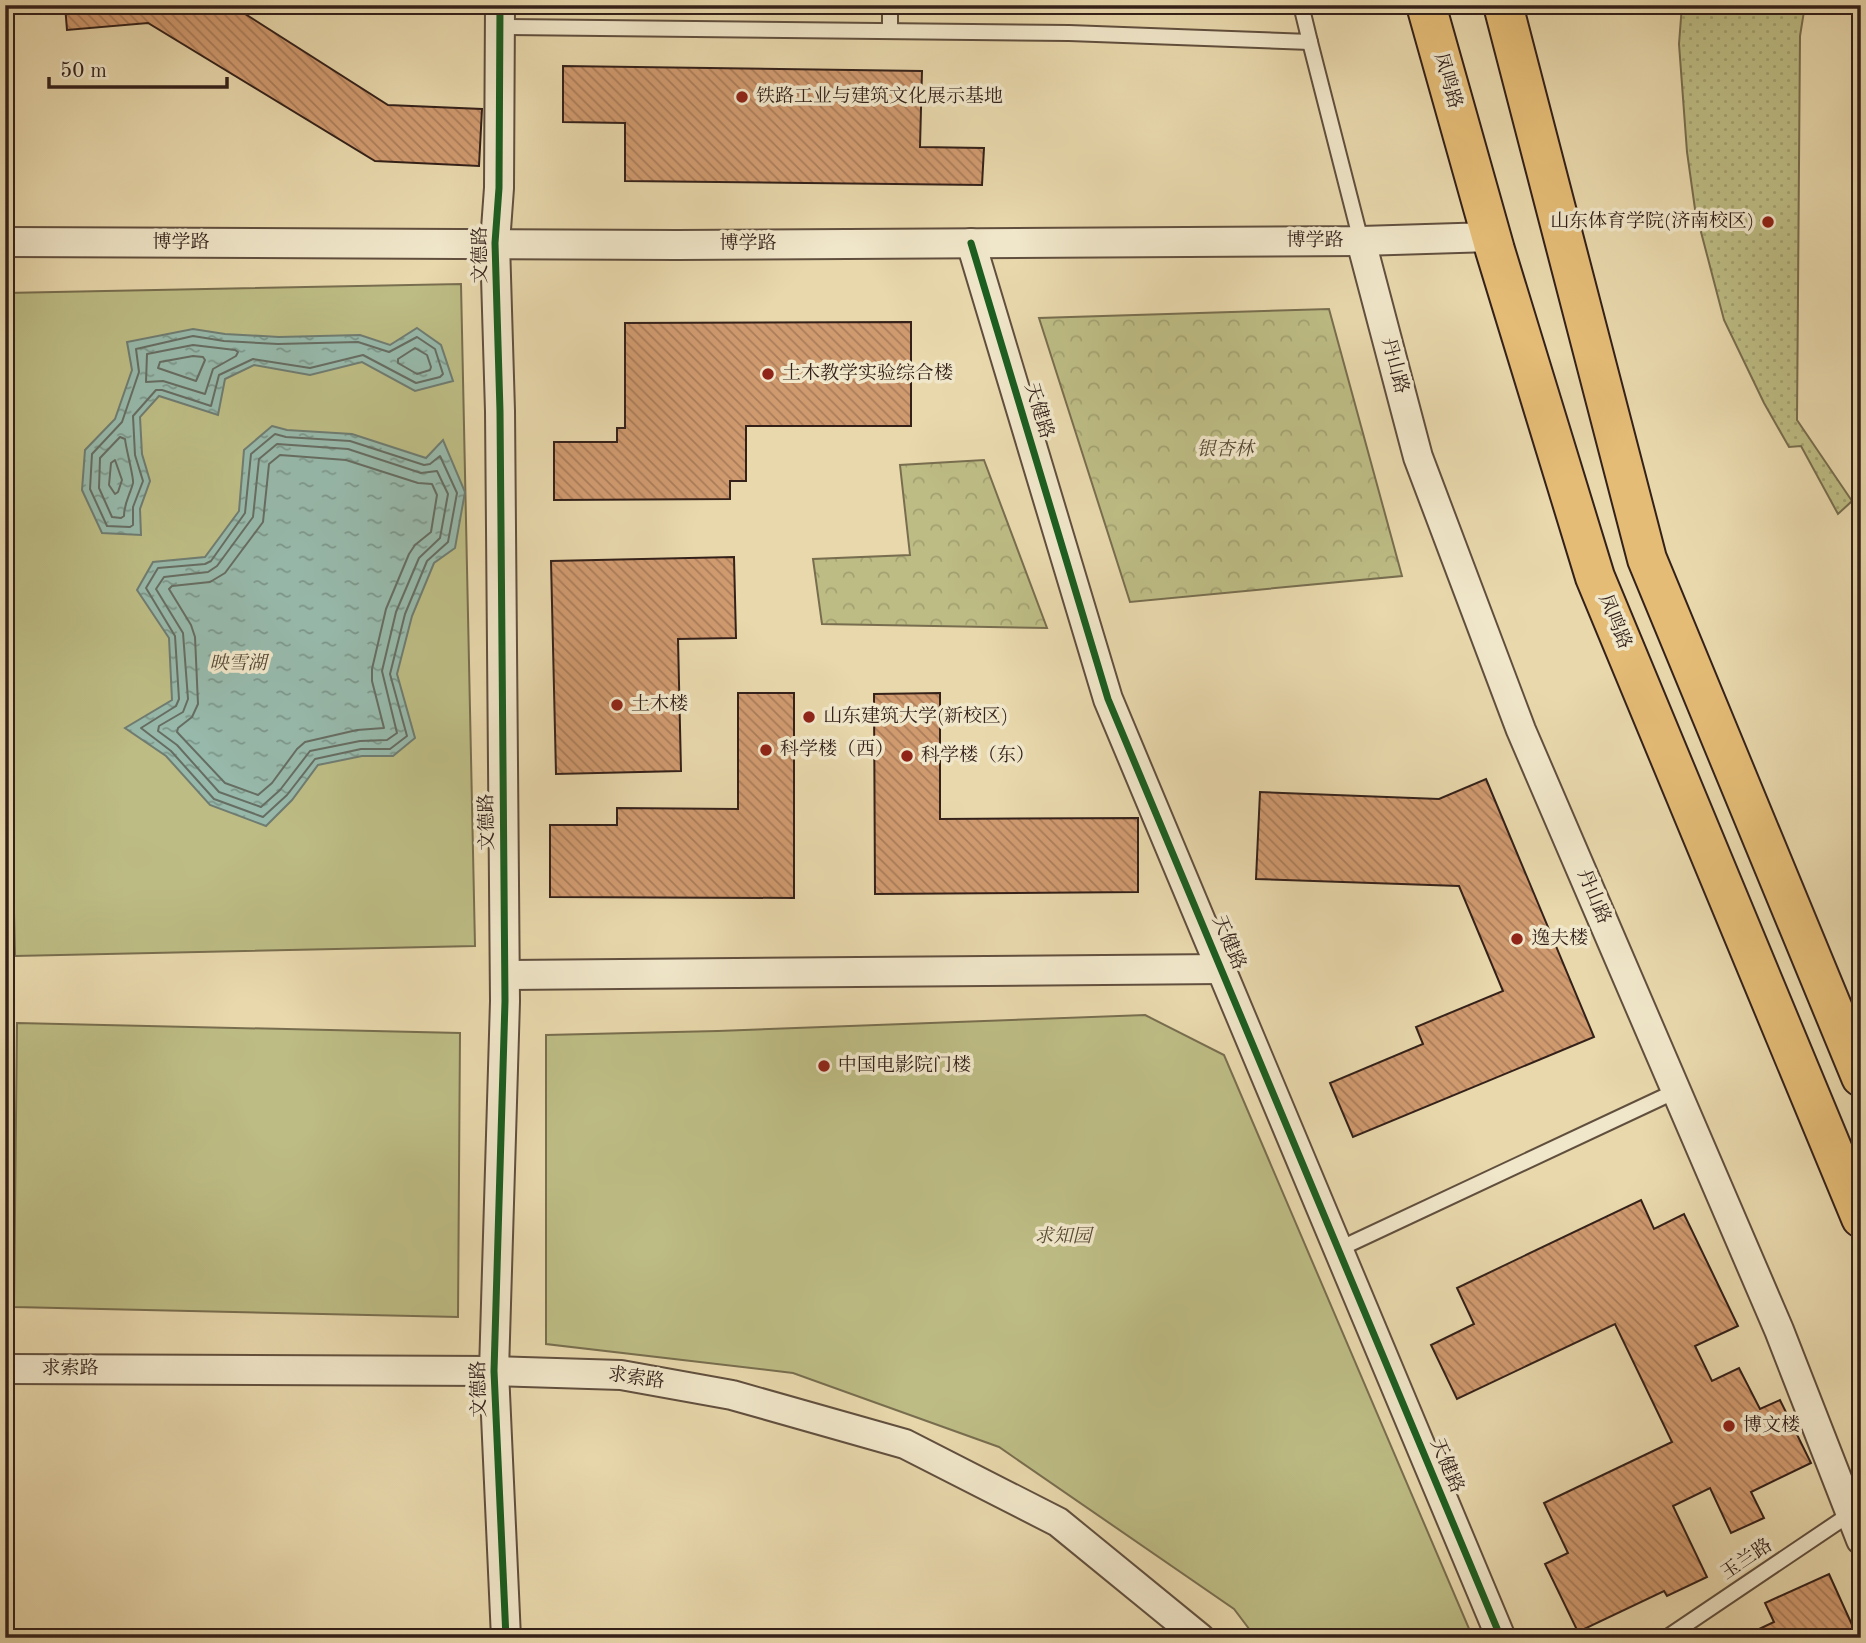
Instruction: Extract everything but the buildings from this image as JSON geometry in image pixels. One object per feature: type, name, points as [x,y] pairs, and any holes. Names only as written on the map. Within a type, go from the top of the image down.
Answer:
[{"type":"main road","name":"凤鸣路","points":[[1426,5],[1491,237],[1595,578],[1861,1218]]},
{"type":"main road","points":[[1503,5],[1647,559],[1861,1077]]},
{"type":"street","name":"文德路","points":[[500,16],[499,188],[495,243],[500,411],[505,975],[494,1371],[506,1638]]},
{"type":"street","name":"博学路","points":[[5,242],[971,243],[1361,241],[1491,237]]},
{"type":"street","name":"丹山路","points":[[1361,241],[1418,457],[1521,730],[1779,1330],[1861,1540]]},
{"type":"street","name":"天健路","points":[[971,243],[1108,699],[1501,1638]]},
{"type":"street","points":[[505,975],[1222,970]]},
{"type":"street","name":"求索路","points":[[5,1369],[621,1374],[732,1395],[905,1444],[1058,1522],[1200,1638]]},
{"type":"lane","points":[[890,5],[890,31]]},
{"type":"lane","points":[[1301,5],[1361,241]]},
{"type":"lane","points":[[500,16],[1310,43]]},
{"type":"lane","points":[[1339,1250],[1676,1091]]},
{"type":"lane","name":"玉兰路","points":[[1666,1638],[1850,1514]]},
{"type":"green space","points":[[1682,5],[1805,5],[1800,36],[1797,420],[1852,501],[1838,514],[1801,446],[1789,447],[1764,403],[1724,320],[1695,209],[1687,152],[1679,44]]},
{"type":"green space","name":"映雪湖","points":[[461,284],[475,946],[15,956],[5,521],[5,293]]},
{"type":"green space","name":"银杏林","points":[[1329,309],[1402,576],[1130,602],[1039,318]]},
{"type":"green space","points":[[984,460],[1047,628],[822,624],[813,559],[910,555],[900,465]]},
{"type":"green space","name":"求知园","points":[[1145,1015],[1224,1055],[1473,1638],[1256,1638],[1234,1609],[999,1447],[793,1373],[546,1344],[546,1035]]},
{"type":"green space","points":[[17,1023],[460,1033],[458,1317],[14,1307]]},
{"type":"water","points":[[417,328],[441,345],[453,381],[415,391],[362,362],[310,375],[254,365],[225,379],[218,415],[159,396],[140,417],[142,454],[150,481],[140,509],[141,535],[102,533],[82,490],[85,450],[115,419],[132,370],[127,342],[193,329],[279,337],[360,335],[390,345]]},
{"type":"water","points":[[272,426],[287,430],[352,434],[426,458],[443,440],[465,492],[455,548],[434,563],[412,616],[397,674],[415,738],[393,756],[362,756],[318,765],[292,800],[266,826],[210,805],[166,756],[125,728],[172,700],[169,638],[137,590],[153,562],[205,557],[239,511],[244,450]]},
{"type":"cycle path","points":[[500,5],[499,188],[495,243],[500,411],[505,1001],[494,1371],[506,1638]]},
{"type":"cycle path","points":[[971,243],[1108,699],[1501,1638]]},
{"type":"place","name":"铁路工业与建筑文化展示基地","points":[[742,97]]},
{"type":"place","name":"山东体育学院(济南校区)","points":[[1768,222]]},
{"type":"place","name":"土木教学实验综合楼","points":[[768,374]]},
{"type":"place","name":"土木楼","points":[[617,705]]},
{"type":"place","name":"山东建筑大学(新校区)","points":[[809,717]]},
{"type":"place","name":"科学楼（西）","points":[[766,750]]},
{"type":"place","name":"科学楼（东）","points":[[907,756]]},
{"type":"place","name":"逸夫楼","points":[[1517,939]]},
{"type":"place","name":"中国电影院门楼","points":[[824,1066]]},
{"type":"place","name":"博文楼","points":[[1729,1426]]}]
